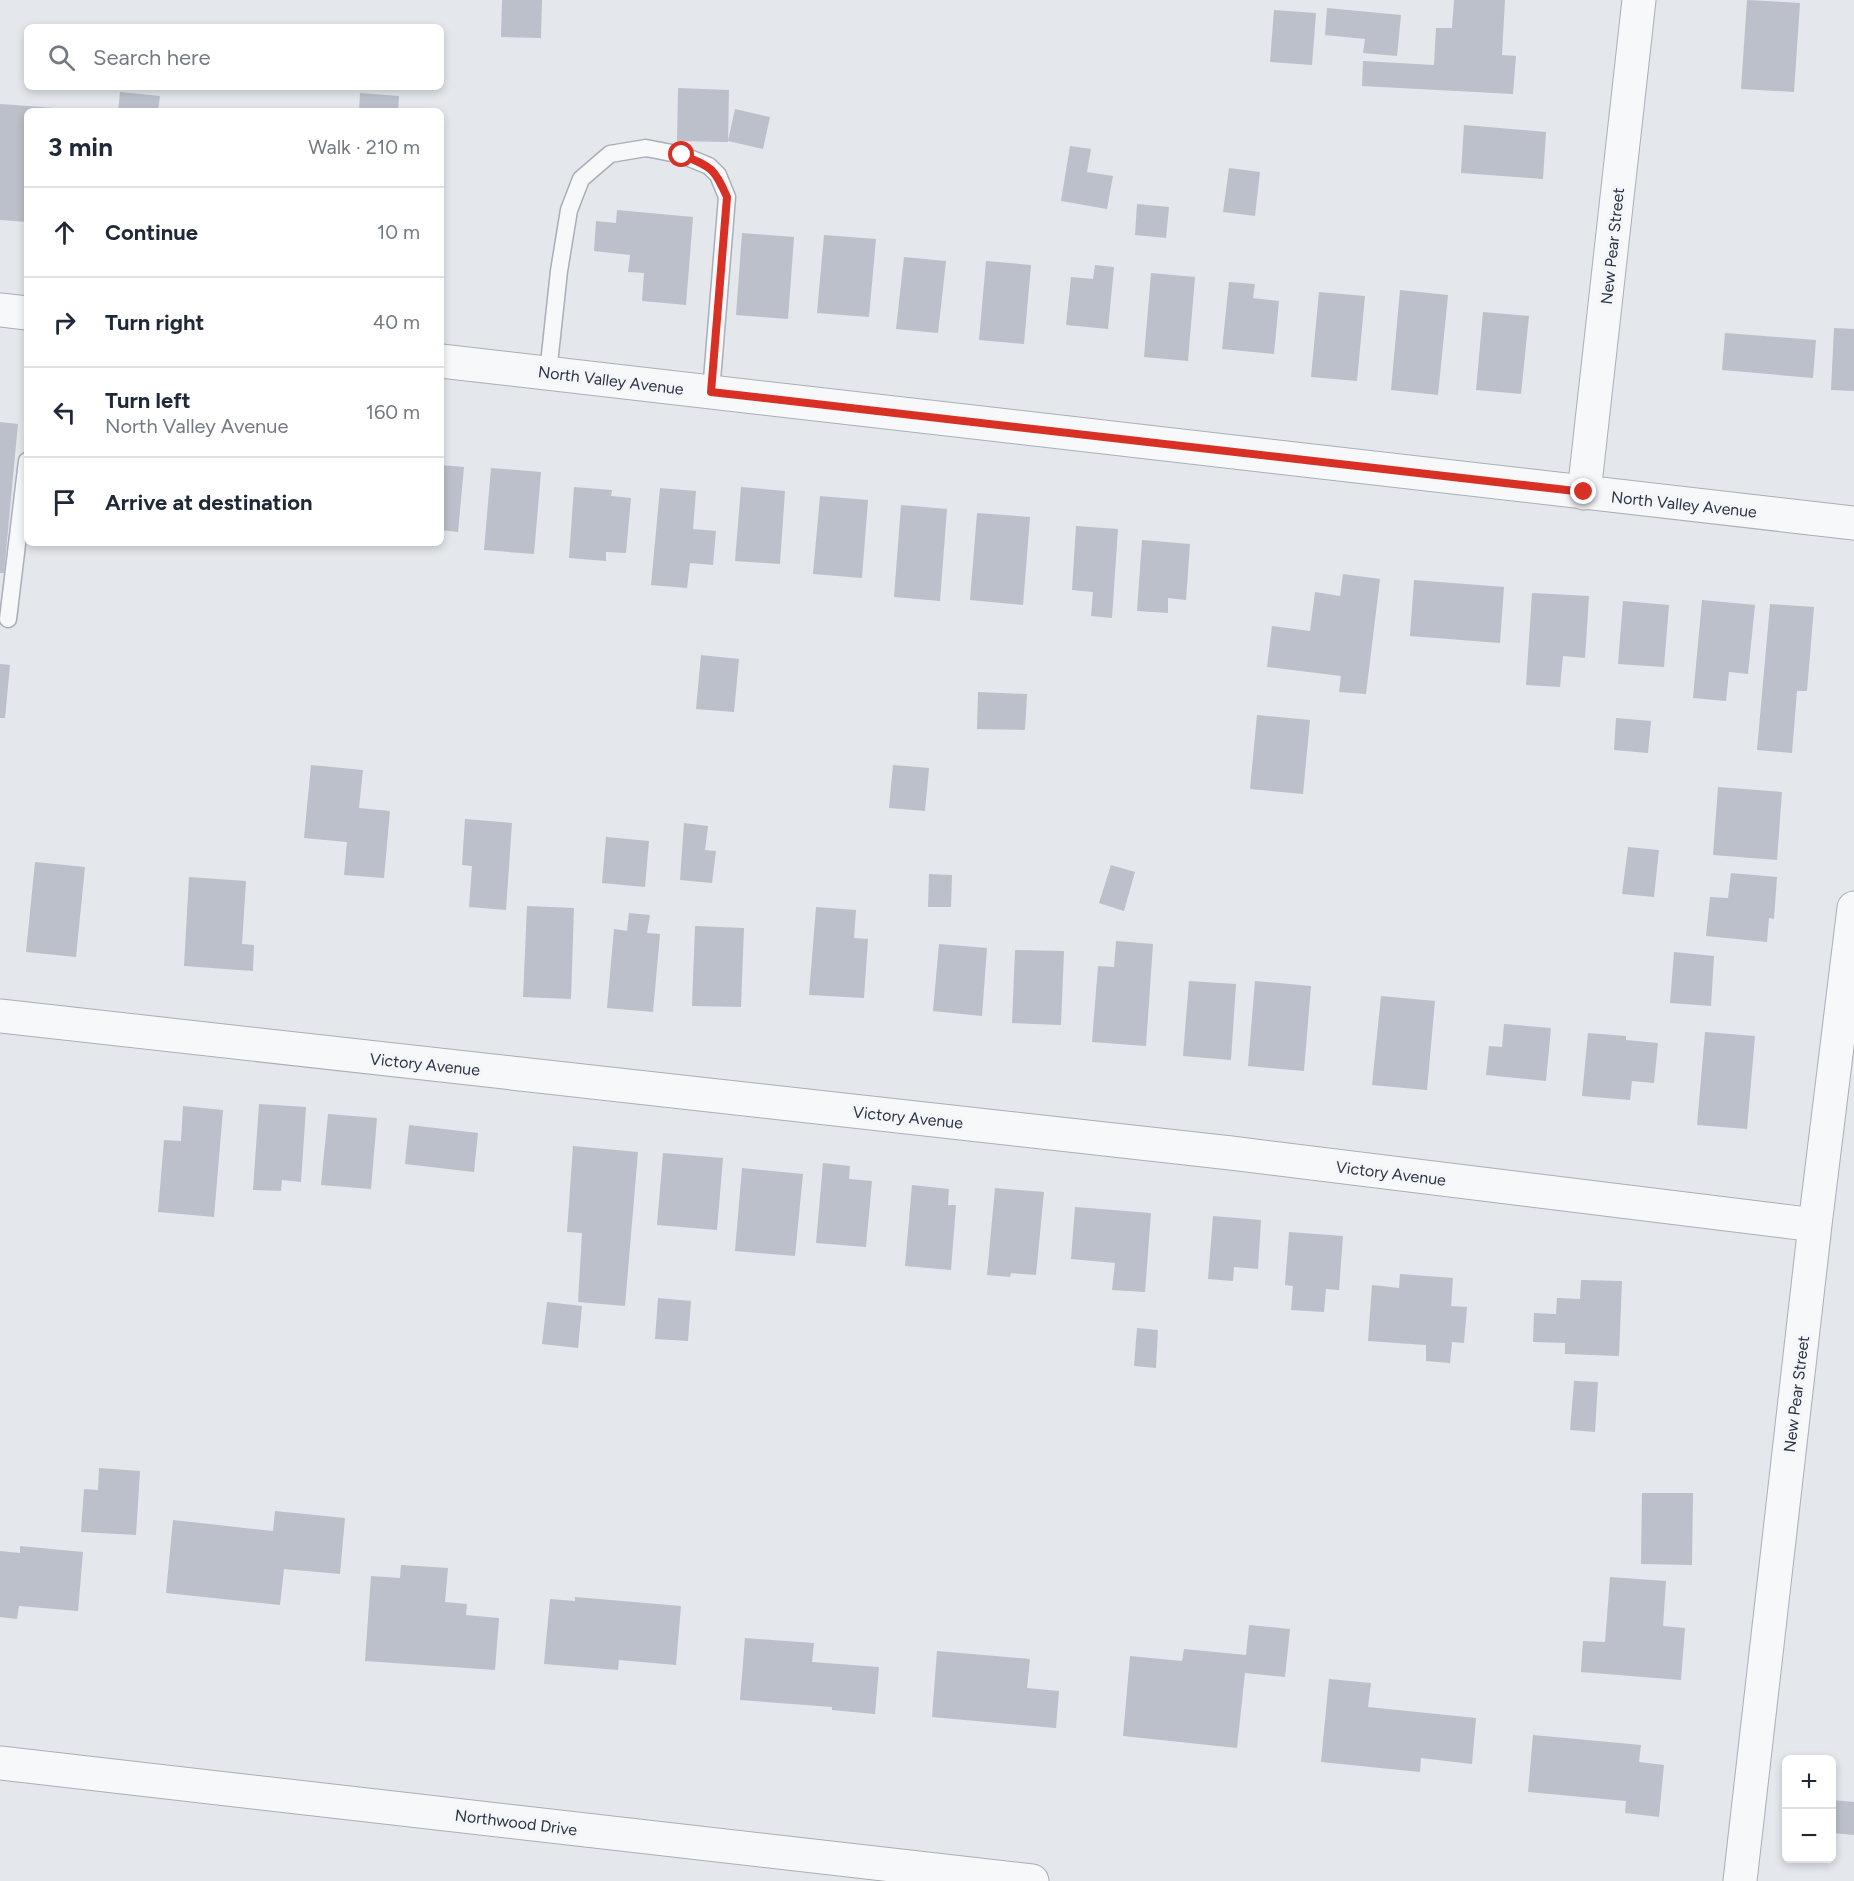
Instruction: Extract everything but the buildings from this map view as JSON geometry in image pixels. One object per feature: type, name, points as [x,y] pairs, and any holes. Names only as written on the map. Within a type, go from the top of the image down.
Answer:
[{"type":"street","name":"New Pear Street","points":[[1584,492],[1639,0]]},
{"type":"street","points":[[0,309],[24,313]]},
{"type":"street","name":"North Valley Avenue","points":[[444,361],[1854,523]]},
{"type":"street","name":"New Pear Street","points":[[1740,1881],[1815,1225],[1854,908]]},
{"type":"street","name":"Victory Avenue","points":[[0,1016],[1231,1153],[1815,1225]]},
{"type":"street","name":"Northwood Drive","points":[[0,1763],[1032,1881]]},
{"type":"lane","points":[[548,373],[559,271],[569,210],[581,180],[610,154],[646,148],[682,155],[709,166],[718,175],[727,197],[711,392]]},
{"type":"lane","points":[[9,619],[24,488]]},
{"type":"route","points":[[682,155],[709,166],[718,175],[727,197],[711,392],[1584,492]]}]
